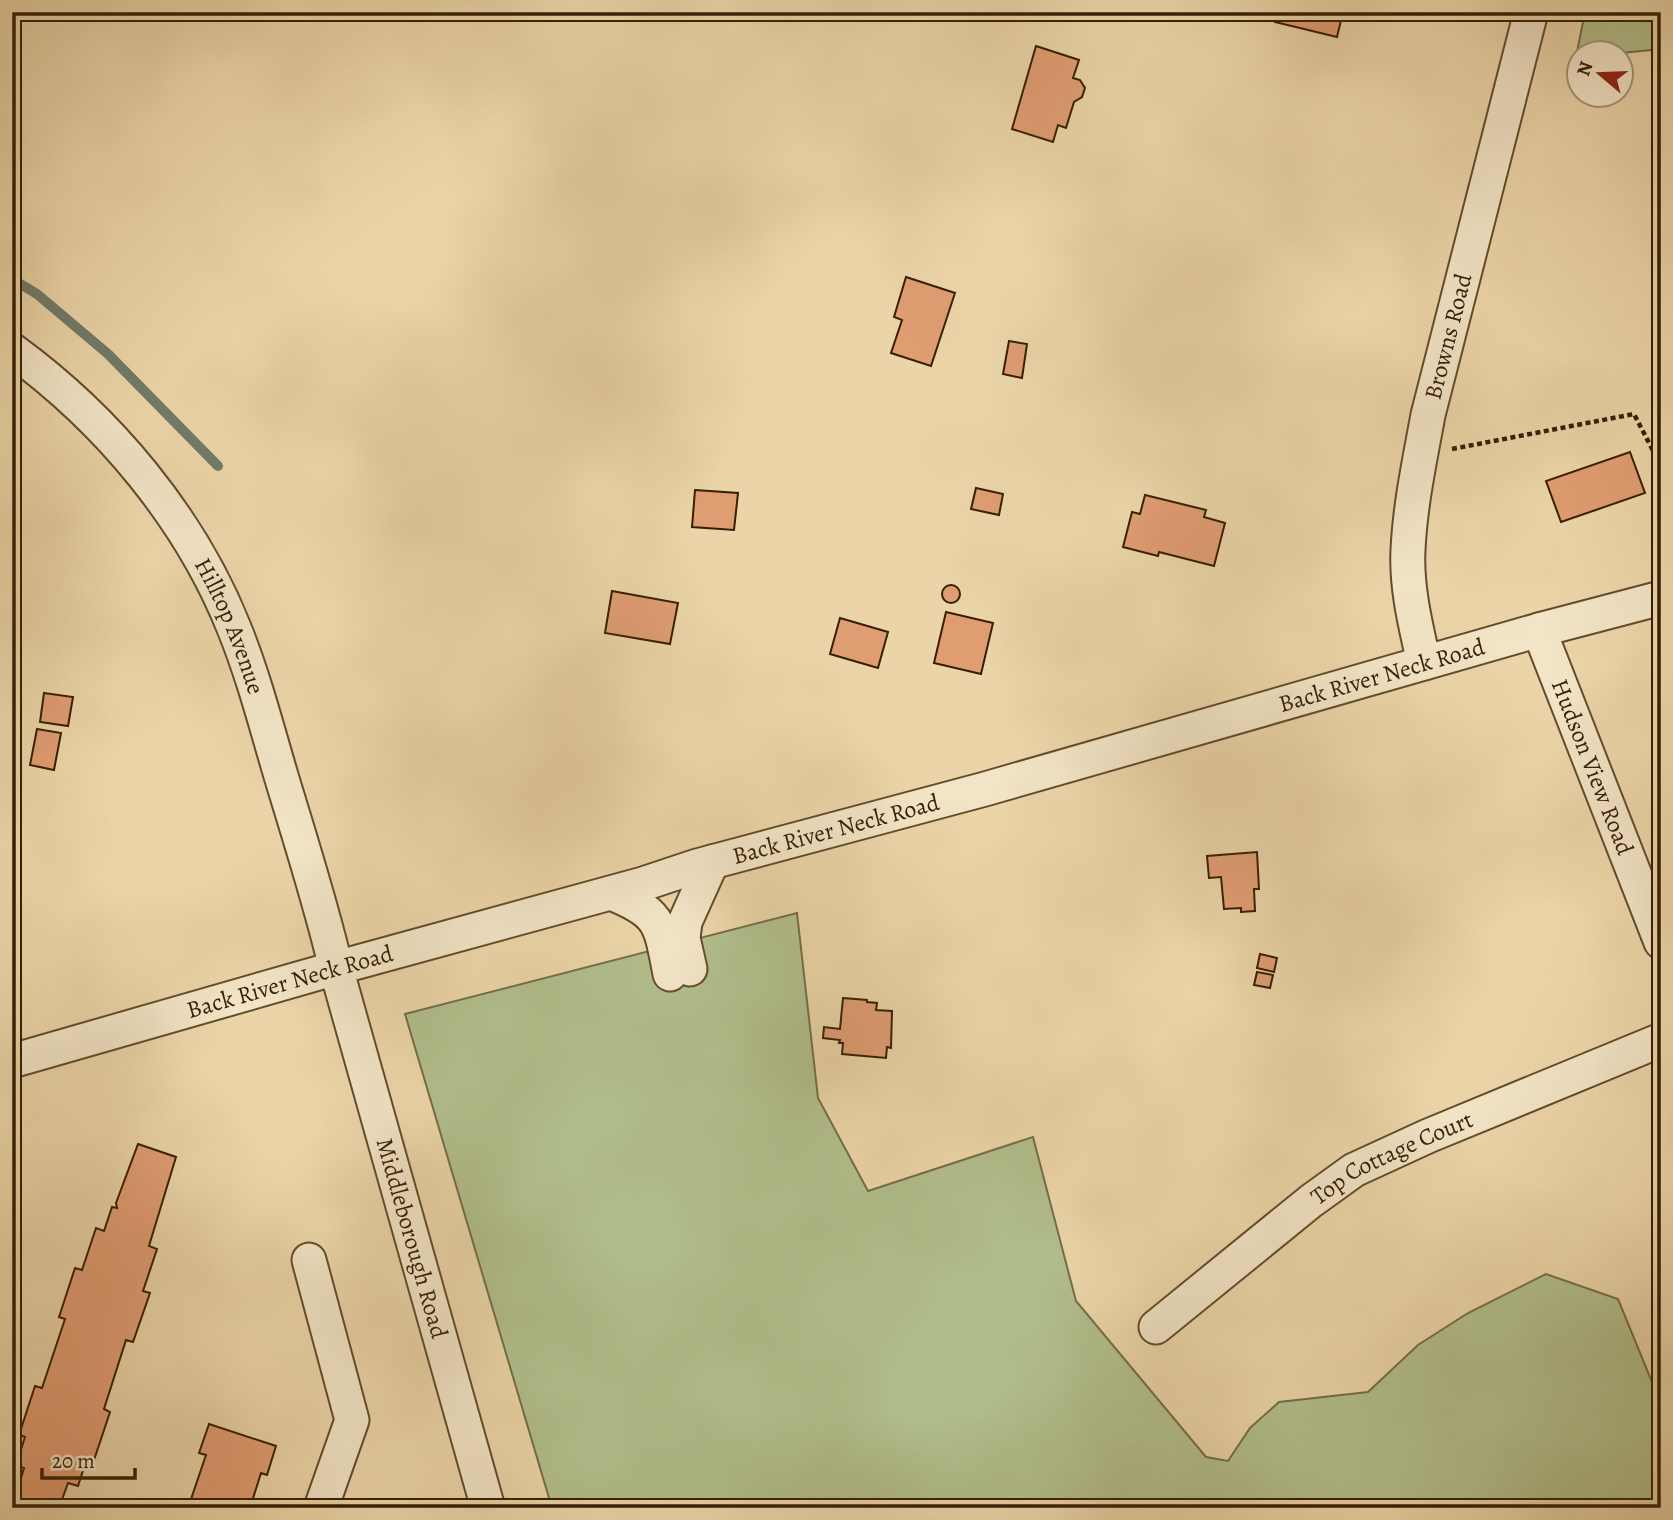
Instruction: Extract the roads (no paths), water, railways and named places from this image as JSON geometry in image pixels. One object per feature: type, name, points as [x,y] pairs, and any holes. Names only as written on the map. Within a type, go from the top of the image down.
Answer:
[{"type":"street","name":"Browns Road","points":[[1424,663],[1415,619],[1407,552],[1421,455],[1531,12]]},
{"type":"street","name":"Hilltop Avenue","points":[[12,350],[81,406],[126,454],[169,510],[208,573],[234,626],[256,686],[324,918],[336,968]]},
{"type":"street","name":"Back River Neck Road","points":[[12,1061],[611,893],[712,862],[985,789],[1539,630],[1661,598]]},
{"type":"street","name":"Hudson View Road","points":[[1539,630],[1661,942]]},
{"type":"street","points":[[611,893],[641,905],[654,919],[680,972],[685,922],[712,862]]},
{"type":"street","name":"Middleborough Road","points":[[336,968],[488,1508]]},
{"type":"street","name":"Top Cottage Court","points":[[1156,1327],[1311,1201],[1354,1170],[1428,1136],[1661,1040]]},
{"type":"street","points":[[309,1260],[352,1420],[321,1508]]},
{"type":"waterway","points":[[12,279],[37,294],[108,354],[218,466]]}]
